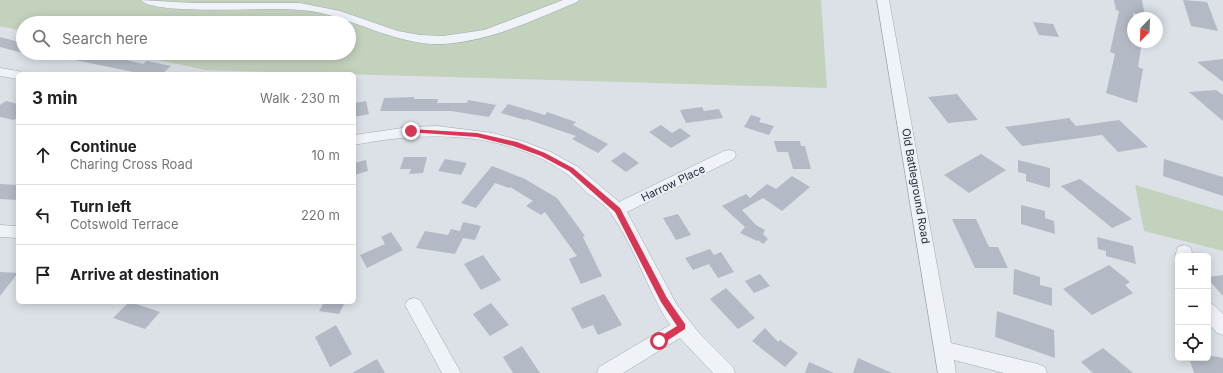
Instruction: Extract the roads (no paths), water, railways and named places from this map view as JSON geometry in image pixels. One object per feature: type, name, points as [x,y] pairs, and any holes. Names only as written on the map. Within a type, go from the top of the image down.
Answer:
[{"type":"street","points":[[147,0],[165,5],[184,6],[302,6],[340,16]]},
{"type":"street","points":[[356,21],[396,34],[418,39],[464,39],[491,33],[573,0]]},
{"type":"street","name":"Old Battleground Road","points":[[883,0],[947,373]]},
{"type":"street","points":[[0,72],[16,75]]},
{"type":"street","points":[[356,140],[375,135],[411,131],[477,135],[515,144],[543,155],[571,169],[617,210],[664,300],[682,327],[699,347],[726,373]]},
{"type":"street","name":"Harrow Place","points":[[617,210],[729,155]]},
{"type":"street","points":[[0,230],[16,232]]},
{"type":"street","points":[[414,305],[452,373]]},
{"type":"street","points":[[1211,313],[1223,327]]},
{"type":"street","points":[[606,373],[682,327]]},
{"type":"street","points":[[943,349],[1038,373]]}]
